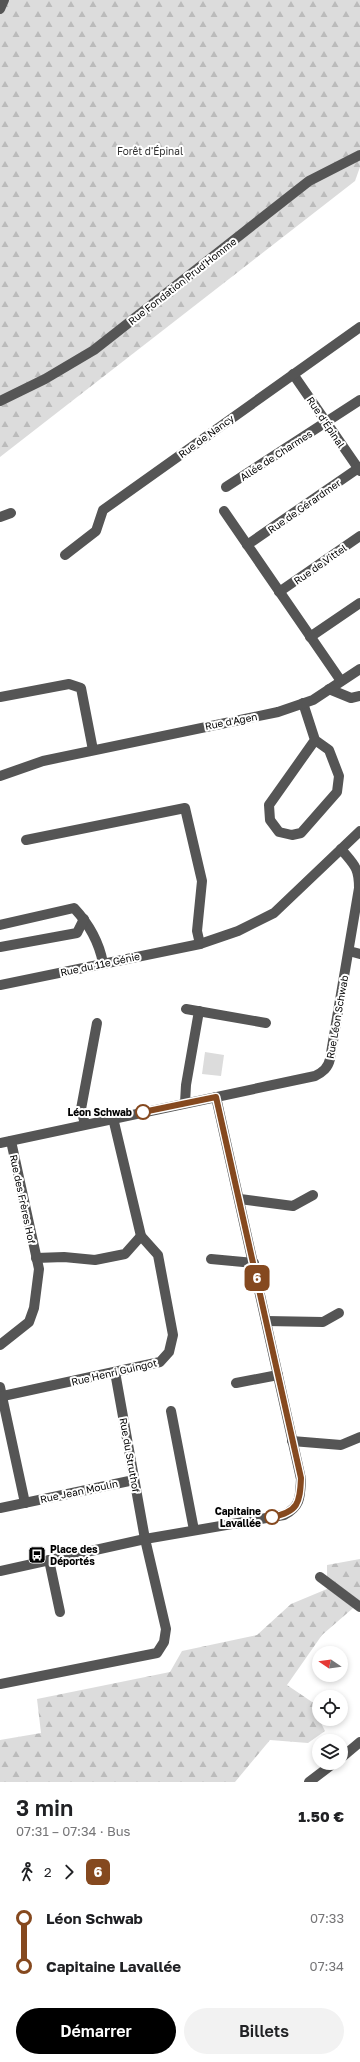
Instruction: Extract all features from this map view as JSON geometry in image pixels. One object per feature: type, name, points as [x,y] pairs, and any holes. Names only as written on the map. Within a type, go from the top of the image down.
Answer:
[{"type":"street","points":[[0,9],[4,0]]},
{"type":"street","name":"Rue Fondation Prud'Homme","points":[[0,400],[45,379],[94,350],[309,181],[360,155]]},
{"type":"street","name":"Rue de Nancy","points":[[65,555],[96,531],[103,510],[360,327]]},
{"type":"street","name":"Rue d'Épinal","points":[[293,374],[359,469]]},
{"type":"street","name":"Allée de Charmes","points":[[226,487],[327,423],[360,400]]},
{"type":"street","name":"Rue de Gérardmer","points":[[247,545],[359,469]]},
{"type":"street","points":[[224,511],[341,682]]},
{"type":"street","points":[[0,517],[11,512]]},
{"type":"street","name":"Rue de Vittel","points":[[279,592],[360,536]]},
{"type":"street","points":[[310,637],[359,605]]},
{"type":"street","name":"Rue d'Agen","points":[[0,776],[43,760],[278,712],[313,700],[360,669]]},
{"type":"street","points":[[0,697],[69,684],[81,688],[93,750]]},
{"type":"street","points":[[329,689],[351,698],[360,696]]},
{"type":"street","points":[[303,703],[315,740],[328,750],[339,776],[337,792],[301,833],[292,835],[279,832],[270,820],[269,805],[315,740]]},
{"type":"street","points":[[26,840],[185,808],[202,881],[197,931],[200,944]]},
{"type":"street","name":"Rue du 11e Génie","points":[[0,985],[200,944],[238,931],[274,913],[360,831]]},
{"type":"street","name":"Rue Léon Schwab","points":[[0,1143],[315,1076],[324,1072],[329,1065],[349,951],[359,879],[359,874],[355,865],[341,850]]},
{"type":"street","points":[[0,925],[74,908],[84,919],[101,948],[103,963]]},
{"type":"street","points":[[0,947],[77,933],[84,919]]},
{"type":"street","points":[[349,951],[360,954]]},
{"type":"street","points":[[186,1009],[266,1023]]},
{"type":"street","points":[[185,1103],[186,1085],[199,1011]]},
{"type":"street","points":[[84,1124],[81,1109],[97,1023]]},
{"type":"street","points":[[0,1570],[145,1539],[284,1515],[294,1509],[300,1497],[301,1478],[240,1199],[216,1097]]},
{"type":"street","name":"Rue Henri Guingot","points":[[1,1391],[115,1372],[160,1362],[169,1352],[173,1335],[158,1255],[141,1236],[113,1118]]},
{"type":"street","name":"Rue des Frères Hof","points":[[0,1345],[29,1322],[34,1308],[39,1269],[11,1141]]},
{"type":"street","points":[[240,1199],[292,1206],[313,1195]]},
{"type":"street","name":"Rue des Frères Hof","points":[[36,1258],[64,1256],[95,1260],[125,1254],[141,1236]]},
{"type":"street","points":[[211,1259],[254,1263]]},
{"type":"street","points":[[266,1321],[323,1322],[339,1313]]},
{"type":"street","name":"Rue du Struthof","points":[[115,1372],[145,1539]]},
{"type":"street","points":[[236,1383],[278,1375]]},
{"type":"street","points":[[1,1391],[25,1503]]},
{"type":"street","points":[[171,1411],[194,1530]]},
{"type":"street","points":[[292,1441],[341,1444],[360,1437]]},
{"type":"street","name":"Rue Jean Moulin","points":[[0,1508],[134,1480]]},
{"type":"street","points":[[0,1684],[157,1653],[164,1642],[166,1629],[145,1539]]},
{"type":"street","points":[[49,1560],[60,1612]]},
{"type":"street","points":[[320,1577],[360,1606]]},
{"type":"street","points":[[348,1752],[360,1742]]},
{"type":"street","points":[[309,1782],[325,1770]]},
{"type":"green space","name":"Forêt d'Épinal","points":[[0,0],[360,0],[360,167],[355,181],[0,457]]},
{"type":"green space","points":[[205,1052],[224,1055],[221,1076],[202,1074]]},
{"type":"green space","points":[[360,1559],[360,1602],[322,1635],[314,1646],[312,1646],[312,1649],[287,1685],[312,1702],[312,1726],[322,1726],[325,1731],[321,1734],[312,1734],[312,1740],[308,1743],[270,1740],[235,1782],[0,1782],[0,1740],[41,1733],[37,1699],[170,1672],[182,1651],[257,1635],[291,1604],[327,1589],[327,1565]]},
{"type":"bus line","name":"6","points":[[143,1112],[216,1097],[240,1199],[301,1478],[300,1497],[294,1509],[284,1515],[272,1517]]},
{"type":"place","name":"Léon Schwab","points":[[143,1112]]},
{"type":"place","name":"Capitaine Lavallée","points":[[272,1517]]},
{"type":"place","name":"Place des Déportés","points":[[37,1555]]}]
